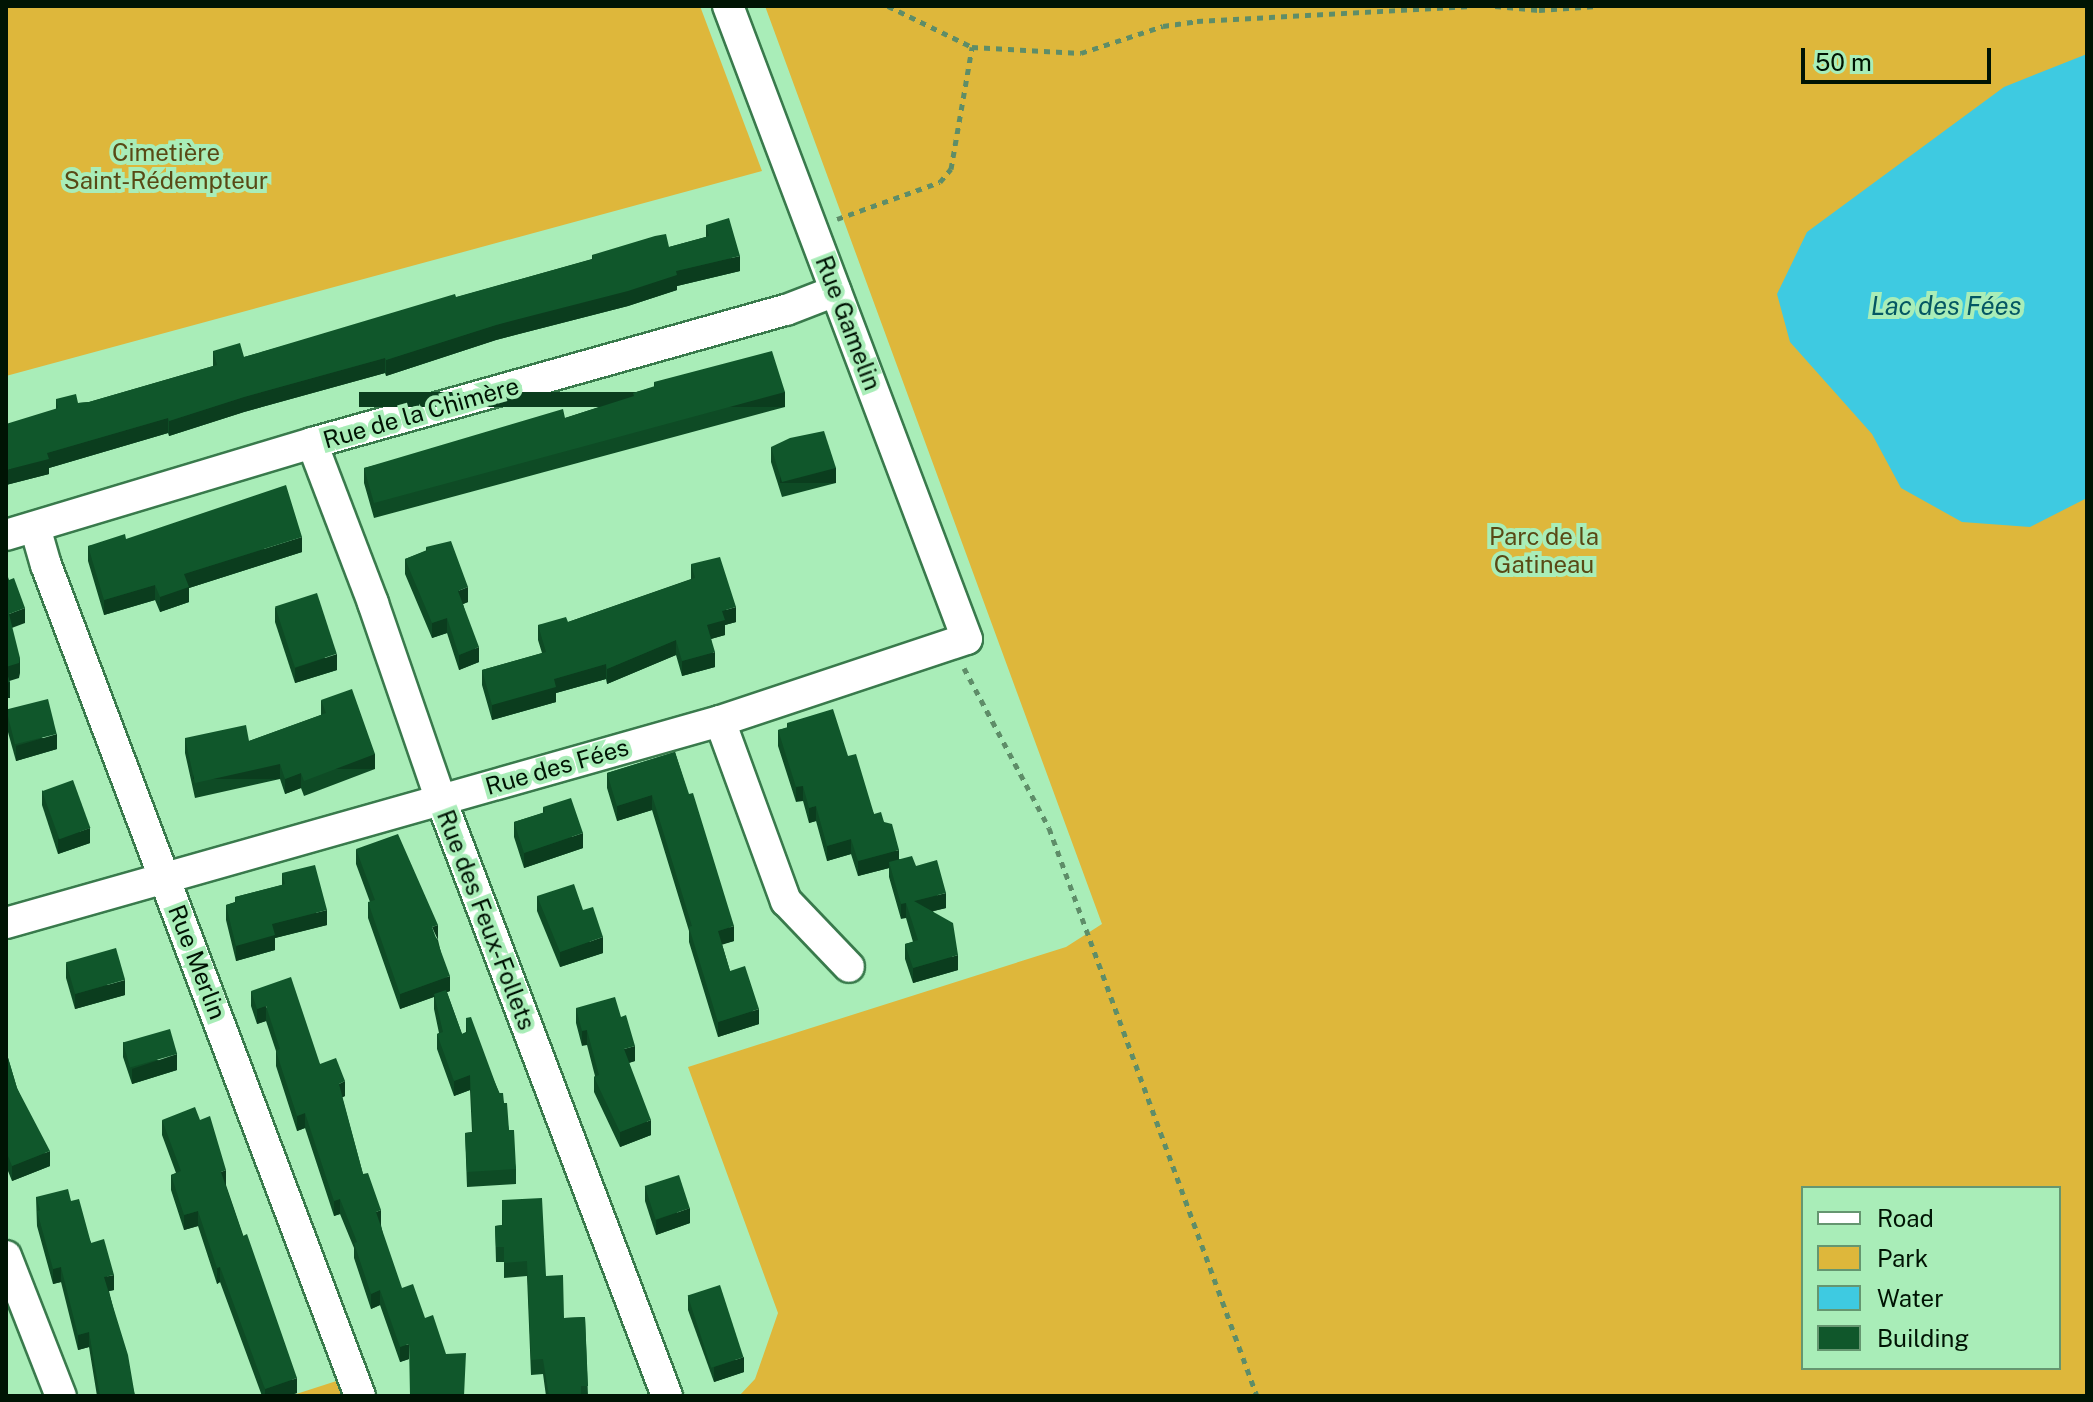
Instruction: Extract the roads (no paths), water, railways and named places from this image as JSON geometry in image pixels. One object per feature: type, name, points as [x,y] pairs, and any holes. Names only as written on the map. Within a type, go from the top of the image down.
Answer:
[{"type":"street","name":"Rue Gamelin","points":[[728,6],[967,639]]},
{"type":"street","name":"Rue de la Chimère","points":[[20,531],[312,443],[786,310],[835,291]]},
{"type":"street","name":"Rue des Feux-Follets","points":[[312,443],[373,603],[441,800],[667,1396]]},
{"type":"street","name":"Rue Merlin","points":[[20,531],[46,565],[360,1396]]},
{"type":"street","name":"Rue des Fées","points":[[6,923],[720,721],[967,639]]},
{"type":"street","points":[[720,721],[786,901],[849,967]]},
{"type":"street","points":[[6,1256],[61,1396]]},
{"type":"water","name":"Lac des Fées","points":[[2087,54],[2087,498],[2030,527],[1962,522],[1901,488],[1872,434],[1790,342],[1777,294],[1807,232],[2004,87]]},
{"type":"park label","name":"Cimetière Saint-Rédempteur","points":[[166,167]]},
{"type":"park label","name":"Parc de la Gatineau","points":[[1544,551]]}]
